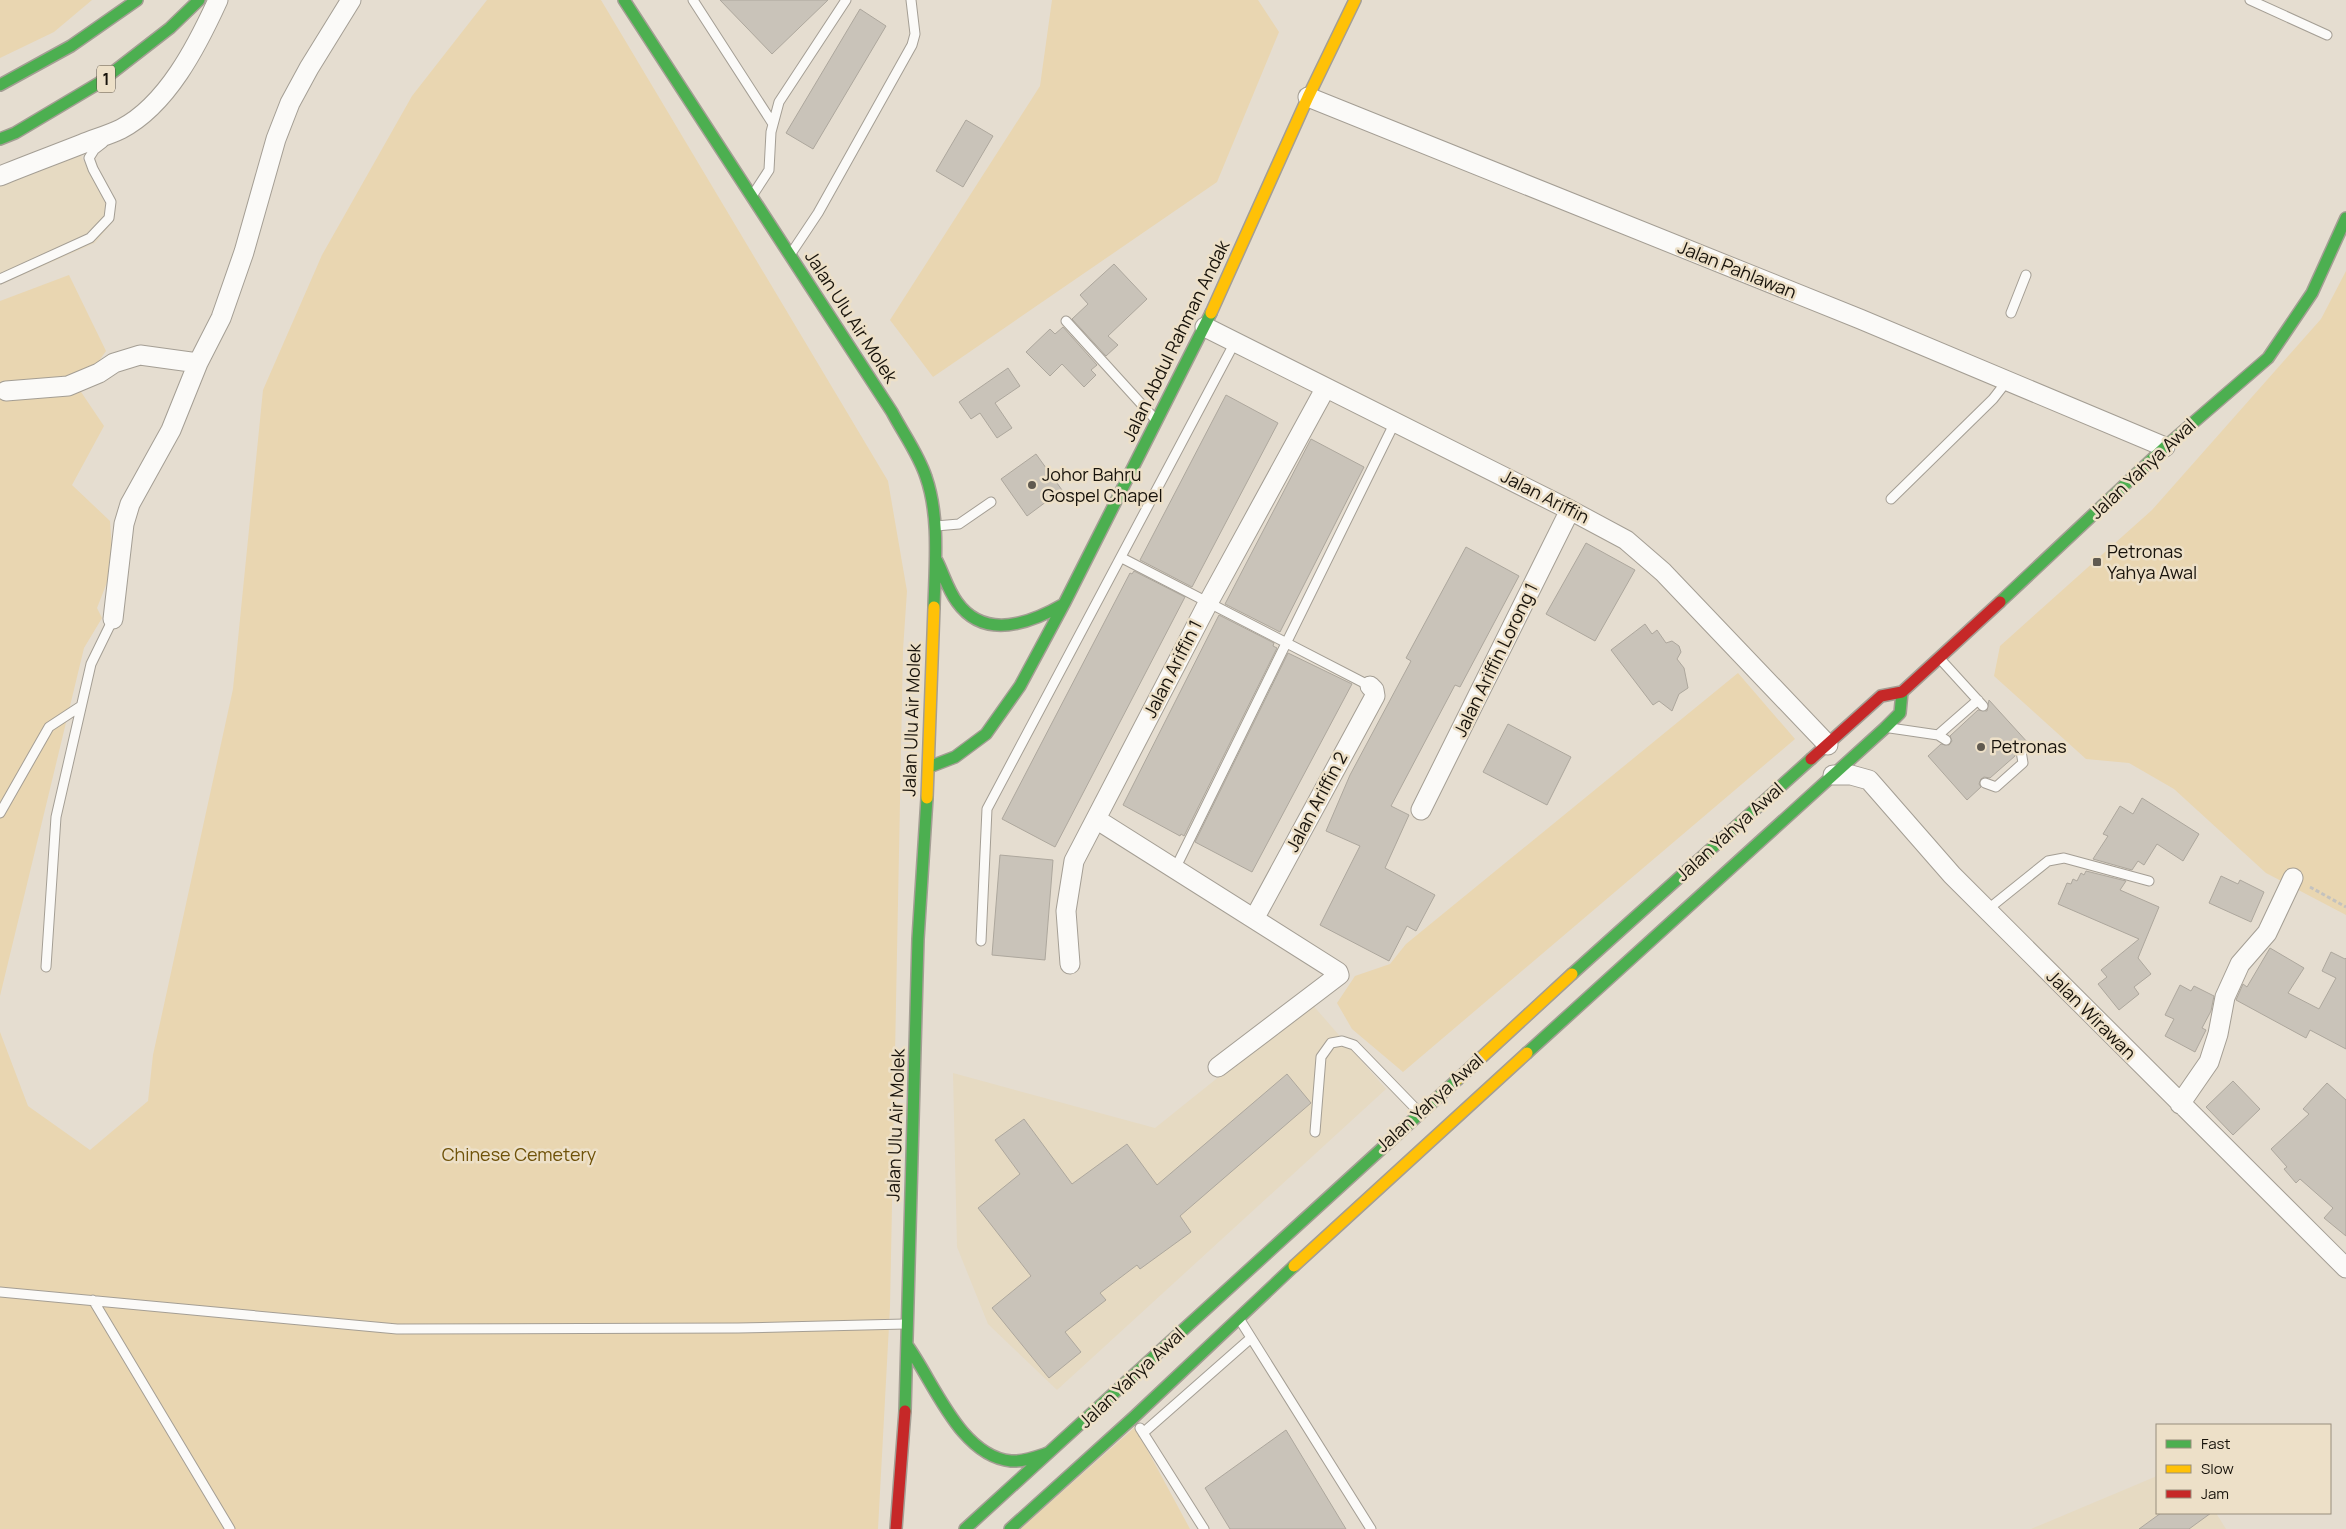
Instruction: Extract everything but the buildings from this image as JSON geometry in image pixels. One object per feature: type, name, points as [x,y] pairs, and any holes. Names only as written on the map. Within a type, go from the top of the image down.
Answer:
[{"type":"main road","points":[[0,85],[31,71],[74,45],[137,0]]},
{"type":"main road","name":"1","points":[[0,139],[15,133],[99,84],[170,28],[199,0]]},
{"type":"main road","name":"Jalan Ulu Air Molek","points":[[624,0],[892,412],[926,476],[933,506],[935,558],[929,767],[918,939],[906,1399],[896,1529]]},
{"type":"main road","name":"Jalan Abdul Rahman Andak","points":[[929,767],[956,758],[992,727],[1020,686],[1064,604],[1205,327],[1308,97],[1355,0]]},
{"type":"main road","name":"Jalan Yahya Awal","points":[[966,1529],[1420,1113],[1882,696],[1902,692],[2165,447],[2268,358],[2312,293],[2346,218]]},
{"type":"main road","points":[[935,558],[958,604],[973,619],[999,627],[1020,624],[1042,617],[1064,604]]},
{"type":"main road","name":"Jalan Yahya Awal","points":[[1010,1529],[1134,1418],[1238,1317],[1880,733],[1900,713],[1902,692]]},
{"type":"main road","points":[[907,1344],[963,1433],[977,1446],[993,1457],[1009,1461],[1022,1461],[1050,1453]]},
{"type":"street","points":[[0,176],[121,129],[161,96],[173,80],[206,25],[218,0]]},
{"type":"street","points":[[113,619],[124,524],[130,504],[171,430],[198,363],[221,318],[244,252],[276,139],[290,102],[351,0]]},
{"type":"street","name":"Jalan Pahlawan","points":[[1308,97],[1851,315],[2165,447]]},
{"type":"street","name":"Jalan Ariffin","points":[[1205,327],[1626,540],[1663,572],[1828,745]]},
{"type":"street","points":[[6,391],[68,386],[98,373],[114,363],[140,355],[198,363]]},
{"type":"street","name":"Jalan Ariffin 1","points":[[1070,964],[1066,911],[1074,861],[1208,603],[1325,389]]},
{"type":"street","name":"Jalan Ariffin Lorong 1","points":[[1421,810],[1570,510]]},
{"type":"street","name":"Jalan Ariffin 2","points":[[1254,919],[1375,696],[1374,690],[1370,686]]},
{"type":"street","points":[[1833,775],[1851,775],[1869,780],[1869,762],[1880,733]]},
{"type":"street","name":"Jalan Wirawan","points":[[1869,780],[1952,875],[2346,1268]]},
{"type":"street","points":[[1096,819],[1336,969],[1338,975],[1218,1067]]},
{"type":"street","points":[[2180,1104],[2209,1062],[2218,1034],[2225,997],[2240,964],[2267,934],[2293,878]]},
{"type":"lane","points":[[693,0],[772,124]]},
{"type":"lane","points":[[753,196],[769,170],[772,124],[779,102],[846,0]]},
{"type":"lane","points":[[790,254],[818,213],[912,45],[915,34],[911,0]]},
{"type":"lane","points":[[2250,0],[2327,34]]},
{"type":"lane","points":[[0,279],[90,238],[110,218],[111,202],[93,169],[90,158],[94,150],[121,129]]},
{"type":"lane","points":[[2011,313],[2026,275]]},
{"type":"lane","points":[[1066,321],[1157,421]]},
{"type":"lane","points":[[981,941],[987,808],[1122,558],[1235,342]]},
{"type":"lane","points":[[1891,500],[1992,399],[2007,381]]},
{"type":"lane","points":[[1175,869],[1395,422]]},
{"type":"lane","points":[[933,526],[959,524],[991,502]]},
{"type":"lane","points":[[1122,558],[1370,686]]},
{"type":"lane","points":[[46,967],[56,817],[81,706],[96,650],[113,619]]},
{"type":"lane","points":[[1880,733],[1942,737],[1980,703],[1940,658]]},
{"type":"lane","points":[[0,813],[48,728],[81,706]]},
{"type":"lane","points":[[1986,783],[1996,787],[2023,763],[2021,751]]},
{"type":"lane","points":[[1987,910],[2048,861],[2064,858],[2149,881]]},
{"type":"lane","points":[[1315,1132],[1321,1057],[1331,1043],[1342,1041],[1354,1045],[1420,1113]]},
{"type":"lane","points":[[0,1292],[397,1329],[728,1328],[908,1324]]},
{"type":"lane","points":[[93,1300],[230,1529]]},
{"type":"lane","points":[[1238,1317],[1371,1529]]},
{"type":"lane","points":[[1143,1433],[1252,1338]]},
{"type":"lane","points":[[1134,1418],[1204,1529]]},
{"type":"shaded area","points":[[79,152],[114,220],[95,243],[0,285],[0,183]]},
{"type":"shaded area","points":[[1311,1003],[1386,1089],[1057,1390],[988,1324],[957,1247],[953,1073],[1155,1128]]},
{"type":"shaded area","points":[[2156,1476],[2156,1514],[2217,1514],[2226,1529],[2031,1529]]},
{"type":"green space","points":[[0,0],[92,0],[54,32],[0,58]]},
{"type":"green space","name":"Chinese Cemetery","points":[[487,0],[601,0],[888,481],[907,591],[903,650],[890,1307],[878,1529],[0,1529],[0,1032],[28,1106],[90,1150],[148,1101],[153,1055],[233,689],[263,390],[322,255],[412,96]]},
{"type":"green space","points":[[1052,0],[1258,0],[1279,32],[1217,182],[933,377],[890,320],[1040,86]]},
{"type":"green space","points":[[2346,271],[2346,915],[2266,873],[2174,789],[2129,763],[2086,759],[1994,676],[2000,646],[2152,510],[2321,319]]},
{"type":"green space","points":[[69,275],[106,351],[79,389],[104,426],[72,485],[110,521],[113,567],[97,608],[102,618],[84,648],[0,996],[0,301]]},
{"type":"green space","points":[[1738,673],[1795,739],[1403,1072],[1352,1029],[1337,1003],[1355,976],[1390,964],[1406,944]]},
{"type":"green space","points":[[1135,1427],[1190,1529],[1020,1529]]},
{"type":"traffic: fast","points":[[0,85],[71,46],[137,0]]},
{"type":"traffic: fast","points":[[0,139],[15,133],[99,83],[170,28],[199,0]]},
{"type":"traffic: fast","points":[[624,0],[892,412],[919,461],[930,492],[935,525],[934,607]]},
{"type":"traffic: fast","points":[[2000,602],[2165,447],[2268,358],[2312,293],[2346,218]]},
{"type":"traffic: fast","points":[[929,767],[955,757],[986,734],[1020,686],[1064,604],[1211,313]]},
{"type":"traffic: fast","points":[[937,561],[957,602],[968,614],[981,621],[994,625],[1009,625],[1037,617],[1064,604]]},
{"type":"traffic: fast","points":[[1527,1053],[1885,728],[1900,713],[1902,692]]},
{"type":"traffic: fast","points":[[1572,974],[1811,759]]},
{"type":"traffic: fast","points":[[905,1411],[918,939],[927,798]]},
{"type":"traffic: fast","points":[[965,1529],[1458,1079]]},
{"type":"traffic: fast","points":[[1010,1529],[1134,1417],[1294,1266]]},
{"type":"traffic: fast","points":[[907,1345],[950,1415],[977,1446],[993,1456],[1011,1461],[1025,1460],[1048,1453]]},
{"type":"traffic: slow","points":[[1211,313],[1308,97],[1355,0]]},
{"type":"traffic: slow","points":[[927,798],[934,607]]},
{"type":"traffic: slow","points":[[1458,1079],[1572,974]]},
{"type":"traffic: slow","points":[[1294,1266],[1527,1053]]},
{"type":"traffic: jam","points":[[1811,759],[1881,696],[1902,692],[2000,602]]},
{"type":"traffic: jam","points":[[896,1529],[905,1411]]},
{"type":"place","name":"Johor Bahru Gospel Chapel","points":[[1032,485]]},
{"type":"place","name":"Petronas Yahya Awal","points":[[2097,562]]},
{"type":"place","name":"Petronas","points":[[1981,747]]}]
